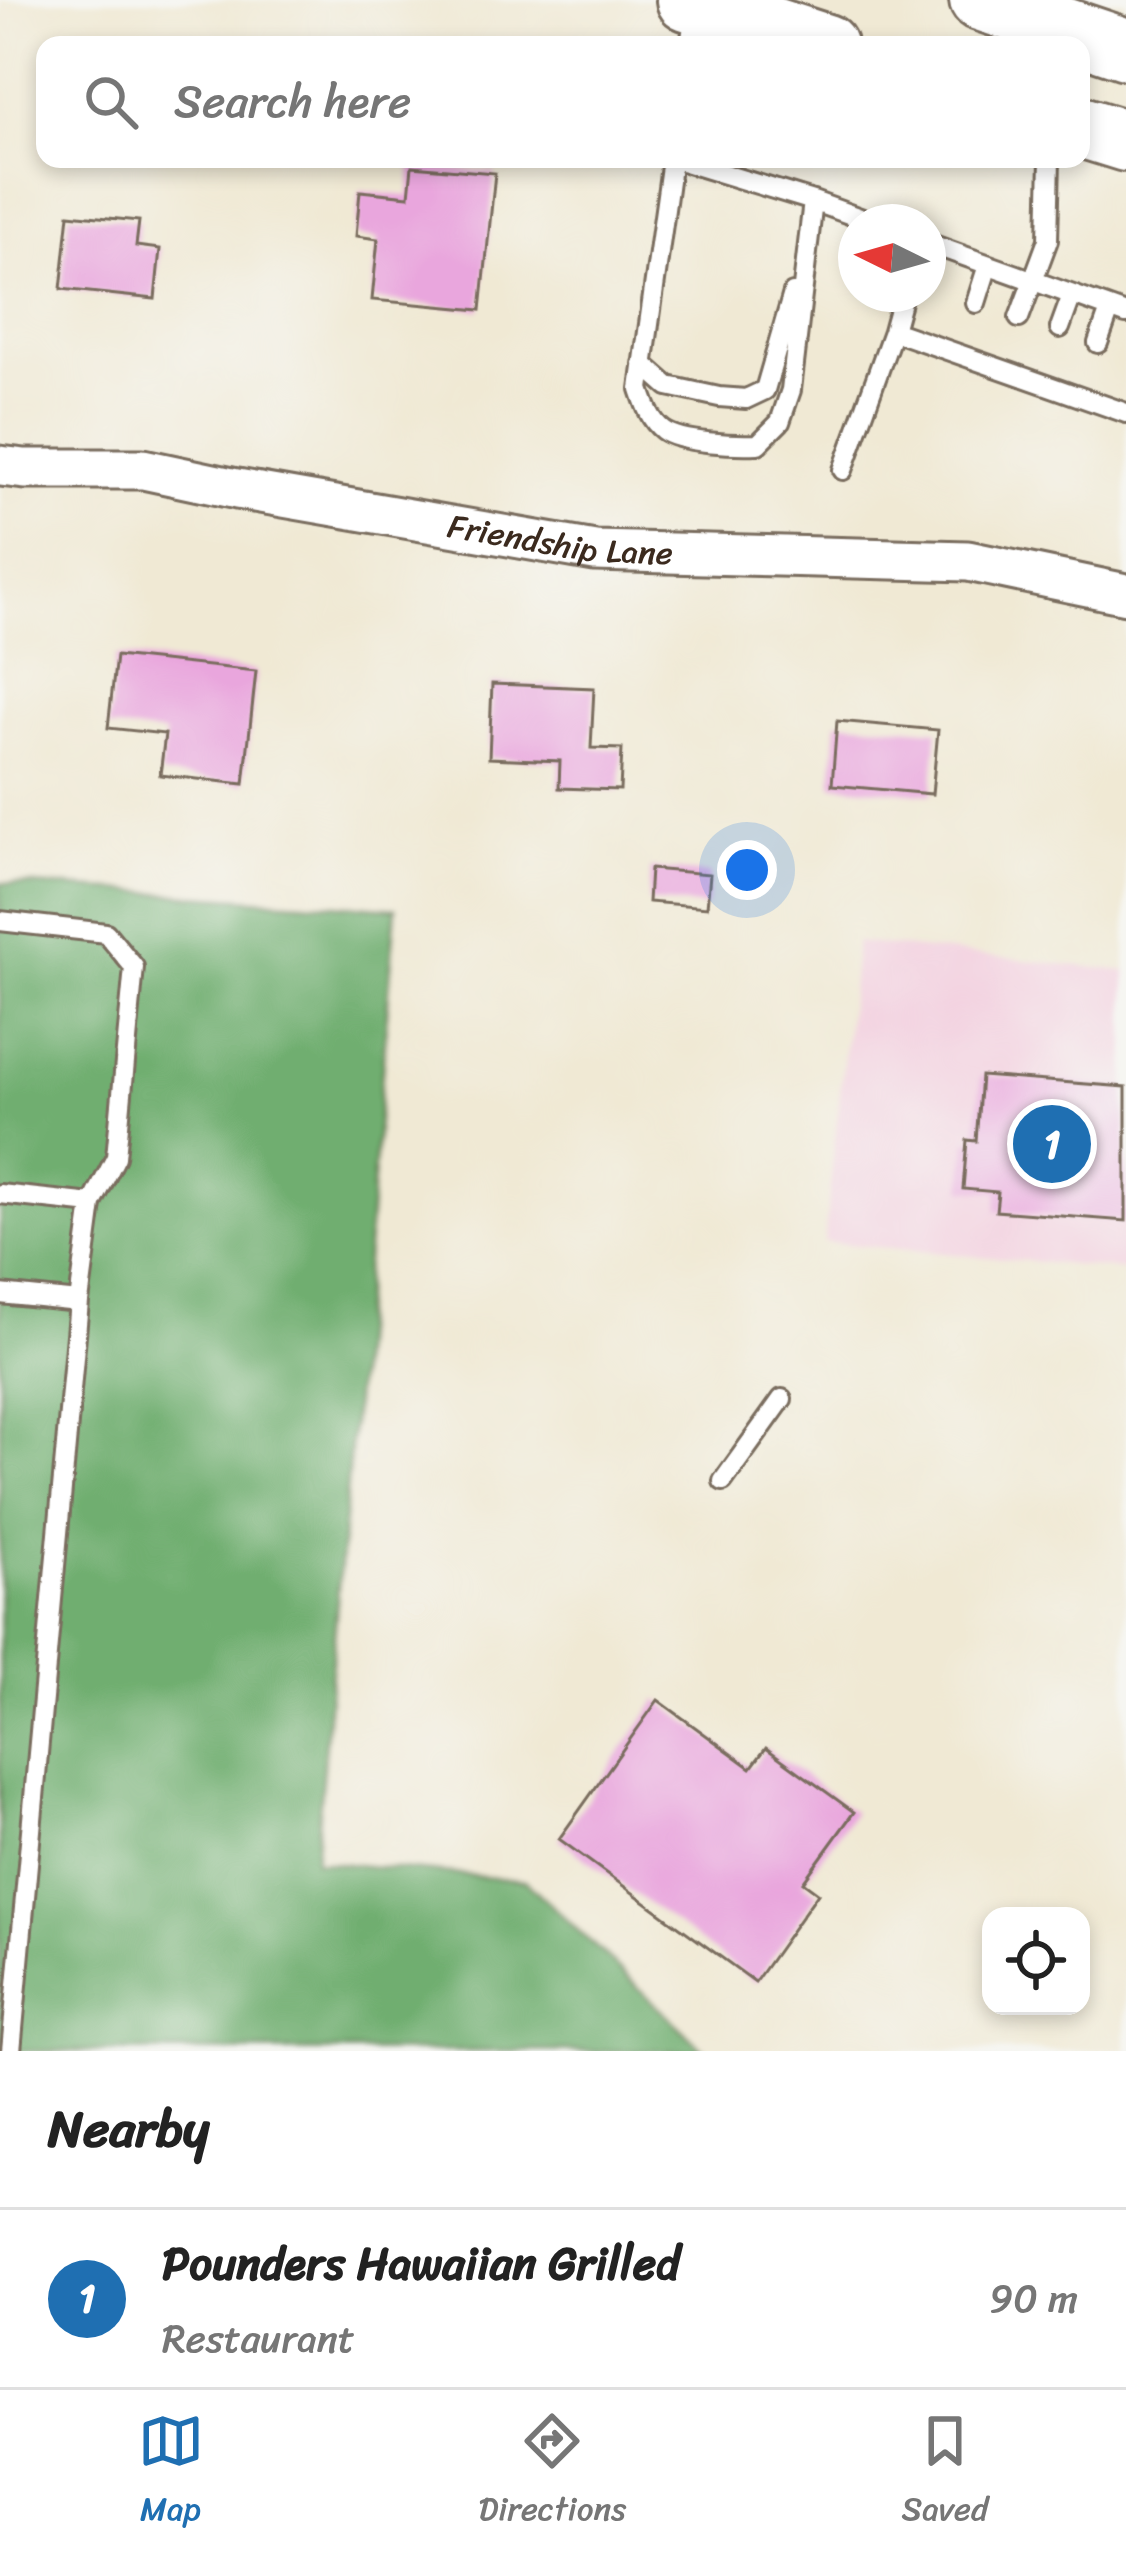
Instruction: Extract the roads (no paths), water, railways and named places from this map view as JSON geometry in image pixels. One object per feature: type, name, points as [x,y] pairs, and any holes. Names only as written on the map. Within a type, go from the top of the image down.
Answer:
[{"type":"main road","points":[[980,0],[1085,36]]},
{"type":"main road","points":[[691,16],[784,36]]},
{"type":"main road","points":[[1090,38],[1126,50]]},
{"type":"main road","points":[[1090,130],[1126,141]]},
{"type":"street","name":"Friendship Lane","points":[[0,466],[143,469],[596,551],[968,561],[1126,594]]},
{"type":"lane","points":[[673,168],[640,389],[649,414],[665,433],[722,445],[758,445],[780,422],[791,390],[813,201]]},
{"type":"lane","points":[[704,168],[838,210]]},
{"type":"lane","points":[[1018,318],[1048,241],[1050,168]]},
{"type":"lane","points":[[643,364],[668,386],[719,397],[746,398],[765,390],[808,245]]},
{"type":"lane","points":[[946,250],[1118,312],[1098,343]]},
{"type":"lane","points":[[976,304],[988,265]]},
{"type":"lane","points":[[1060,328],[1072,295]]},
{"type":"lane","points":[[843,470],[898,312]]},
{"type":"lane","points":[[893,331],[1003,358],[1040,382],[1082,386],[1120,411],[1123,386]]},
{"type":"lane","points":[[1040,382],[1047,361]]},
{"type":"lane","points":[[0,921],[106,933],[134,967],[116,1157],[92,1204],[79,1302],[11,2051]]},
{"type":"lane","points":[[0,1194],[92,1204]]},
{"type":"lane","points":[[0,1294],[79,1302]]},
{"type":"lane","points":[[723,1481],[782,1399]]},
{"type":"place","name":"Pounders Hawaiian Grilled","points":[[1052,1144]]}]
